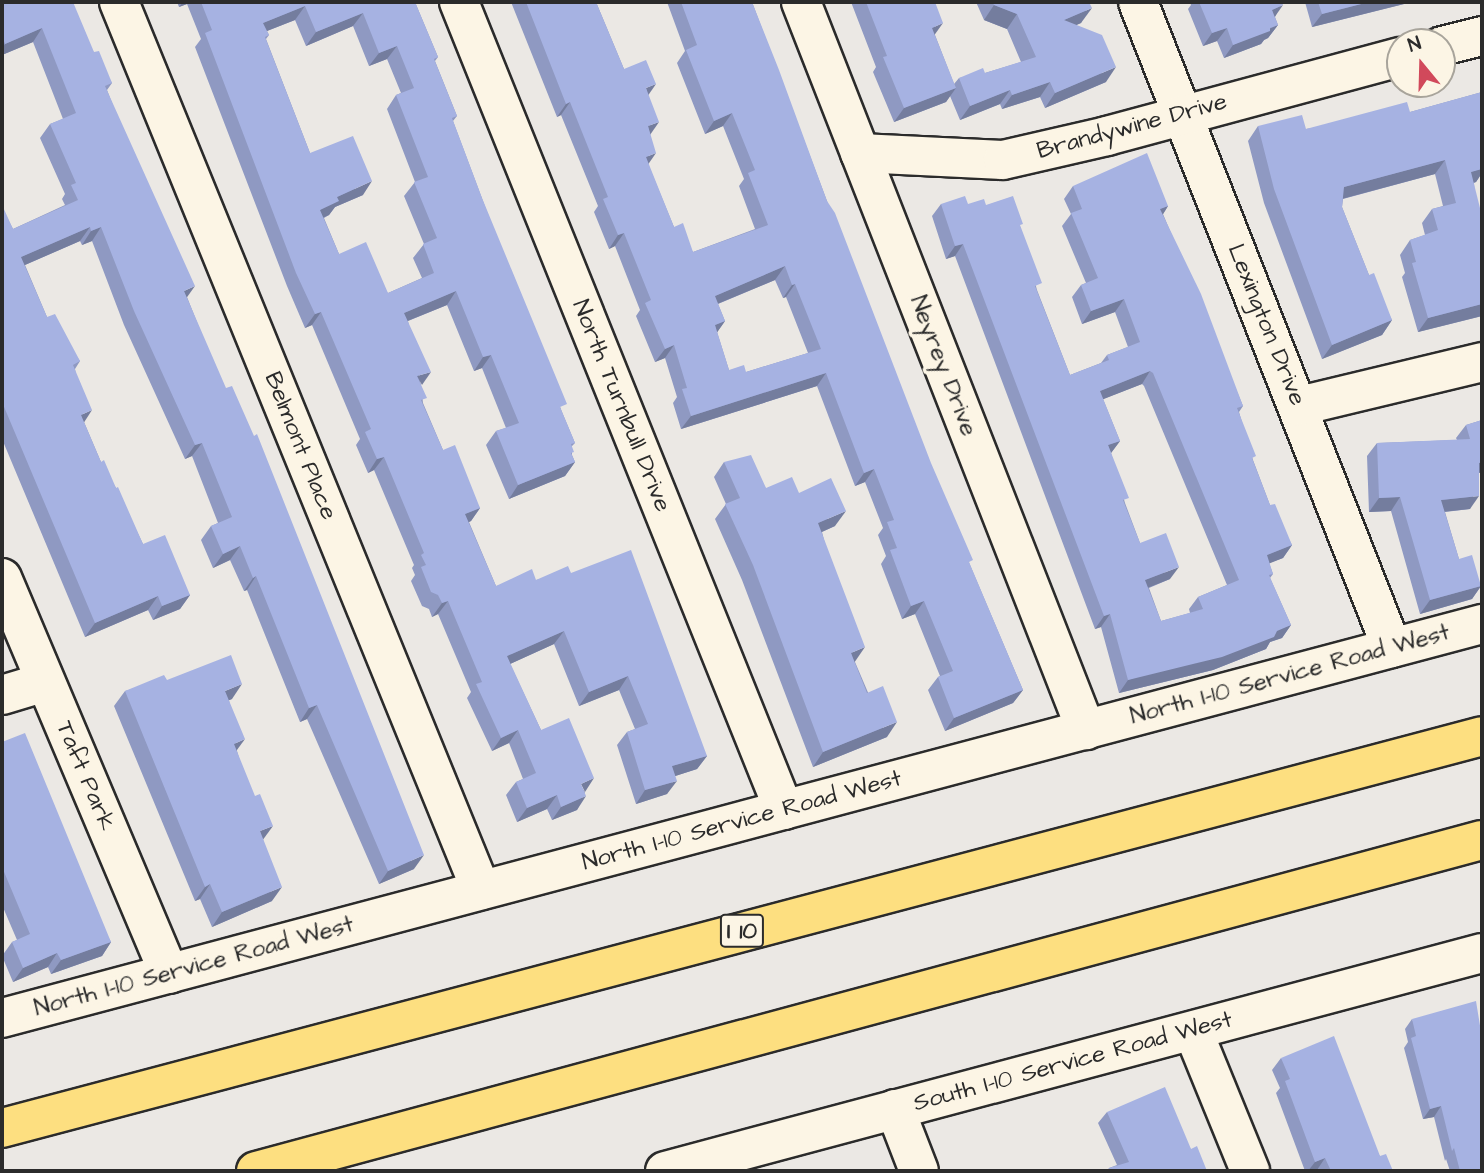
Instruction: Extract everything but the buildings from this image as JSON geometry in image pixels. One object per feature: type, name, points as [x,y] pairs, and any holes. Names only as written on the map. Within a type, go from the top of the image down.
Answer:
[{"type":"highway","name":"I 10","points":[[2,1128],[1482,736]]},
{"type":"highway","points":[[256,1171],[1482,840]]},
{"type":"street","name":"Belmont Place","points":[[119,2],[481,890]]},
{"type":"street","name":"North Turnbull Drive","points":[[459,2],[784,810]]},
{"type":"street","name":"Neyrey Drive","points":[[801,2],[1086,730]]},
{"type":"street","name":"Lexington Drive","points":[[1138,2],[1392,648]]},
{"type":"street","points":[[1456,42],[1482,36]]},
{"type":"street","name":"Brandywine Drive","points":[[860,153],[1003,160],[1107,136],[1386,61]]},
{"type":"street","points":[[1299,406],[1482,362]]},
{"type":"street","name":"Taft Park","points":[[2,578],[169,974]]},
{"type":"street","name":"North I-10 Service Road West","points":[[2,1018],[1482,624]]},
{"type":"street","points":[[2,695],[45,682]]},
{"type":"street","name":"South I-10 Service Road West","points":[[665,1171],[1482,953]]},
{"type":"street","points":[[1193,1031],[1250,1171]]},
{"type":"street","points":[[895,1109],[919,1171]]}]
